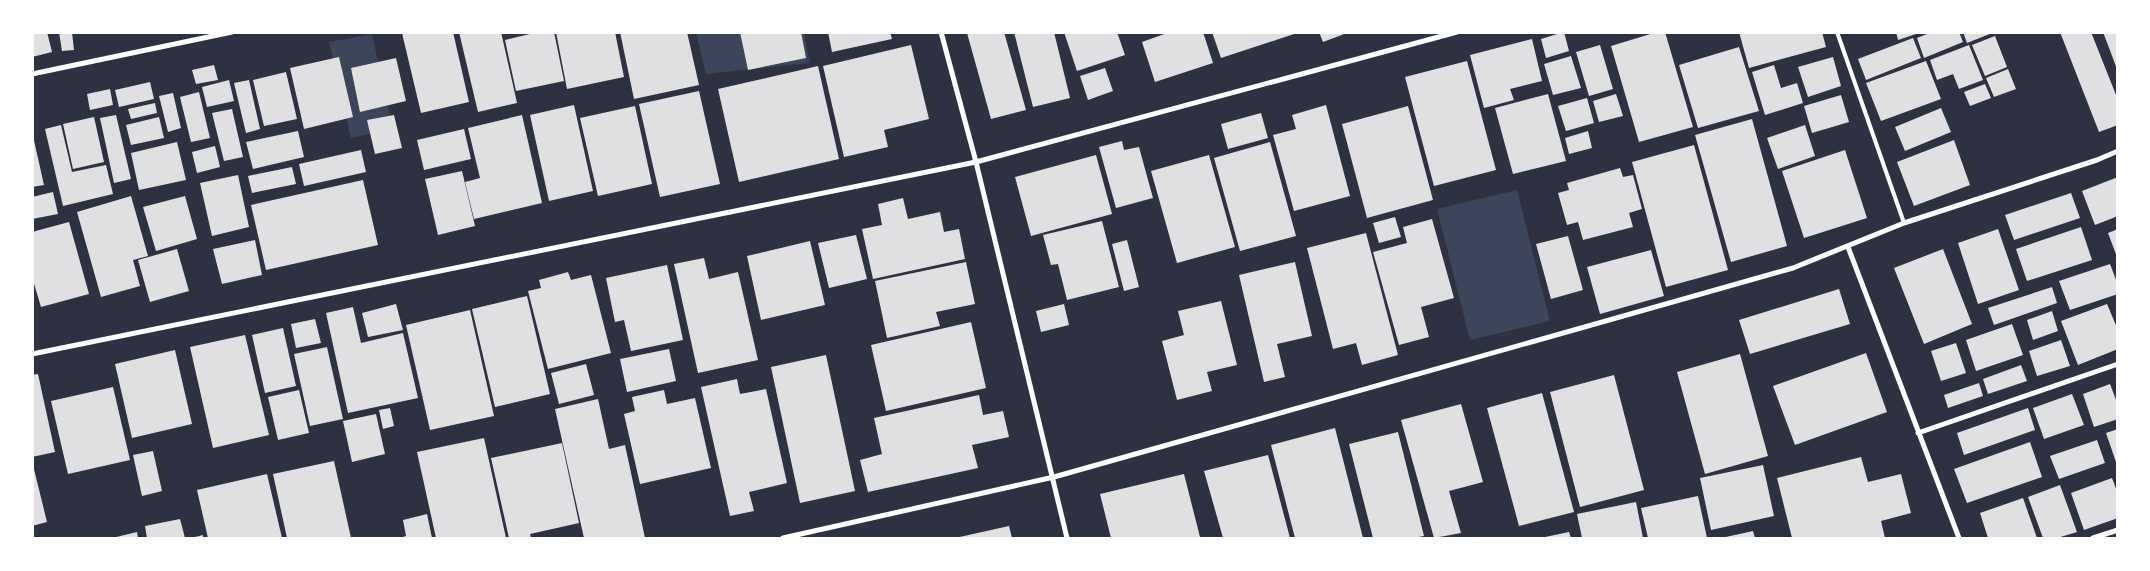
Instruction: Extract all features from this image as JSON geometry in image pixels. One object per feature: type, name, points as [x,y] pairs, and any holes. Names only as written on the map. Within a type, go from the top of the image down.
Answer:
[{"type":"street","points":[[32,74],[232,32]]},
{"type":"street","points":[[941,32],[976,162],[1054,477],[1067,538]]},
{"type":"street","points":[[32,354],[976,162],[1457,32]]},
{"type":"street","points":[[783,538],[1054,477],[1793,268],[1904,224],[2097,160],[2118,151]]},
{"type":"street","points":[[1848,247],[1959,538]]},
{"type":"street","points":[[1918,433],[2118,364]]},
{"type":"street","points":[[2093,538],[2118,530]]},
{"type":"lane","points":[[1837,32],[1904,224]]},
{"type":"shaded area","points":[[696,33],[804,33],[810,63],[706,74]]},
{"type":"shaded area","points":[[372,34],[393,129],[351,138],[329,42]]},
{"type":"shaded area","points":[[1517,190],[1550,321],[1470,340],[1437,209]]},
{"type":"building","points":[[32,32],[47,32],[52,52],[32,57]]},
{"type":"building","points":[[59,32],[72,32],[74,50],[62,51]]},
{"type":"building","points":[[453,32],[469,102],[421,113],[402,33]]},
{"type":"building","points":[[459,32],[501,32],[517,103],[478,112]]},
{"type":"building","points":[[538,32],[554,32],[564,81],[516,91],[505,40]]},
{"type":"building","points":[[556,32],[615,32],[624,77],[567,89]]},
{"type":"building","points":[[620,32],[687,32],[699,85],[634,99]]},
{"type":"building","points":[[740,32],[801,32],[806,58],[748,70]]},
{"type":"building","points":[[828,32],[890,32],[892,39],[832,52]]},
{"type":"building","points":[[1004,32],[1026,110],[991,119],[967,33]]},
{"type":"building","points":[[1014,32],[1054,32],[1070,98],[1033,107]]},
{"type":"building","points":[[1064,32],[1117,32],[1125,55],[1077,71]]},
{"type":"building","points":[[1170,32],[1203,32],[1213,63],[1155,82],[1142,42]]},
{"type":"building","points":[[1212,32],[1293,32],[1294,34],[1221,58]]},
{"type":"building","points":[[1319,32],[1347,32],[1347,33],[1323,42]]},
{"type":"building","points":[[1564,32],[1569,51],[1546,58],[1541,39]]},
{"type":"building","points":[[1657,32],[1665,32],[1693,127],[1639,142],[1611,46]]},
{"type":"building","points":[[1739,32],[1822,32],[1826,47],[1749,68]]},
{"type":"building","points":[[1896,32],[1919,32],[1919,33],[1898,40]]},
{"type":"building","points":[[1932,32],[1959,32],[1963,42],[1924,58],[1917,38]]},
{"type":"building","points":[[1963,32],[1992,32],[1992,33],[1967,43]]},
{"type":"building","points":[[2060,32],[2091,32],[2118,100],[2118,125],[2099,132]]},
{"type":"building","points":[[2103,32],[2118,32],[2118,69],[2117,69]]},
{"type":"building","points":[[1995,36],[2007,67],[1985,76],[1972,45]]},
{"type":"building","points":[[1913,38],[1921,58],[1866,80],[1858,59]]},
{"type":"building","points":[[1532,39],[1542,81],[1510,89],[1514,100],[1484,108],[1470,55]]},
{"type":"building","points":[[911,45],[929,119],[884,130],[888,147],[844,157],[823,66]]},
{"type":"building","points":[[1600,45],[1613,89],[1589,96],[1576,52]]},
{"type":"building","points":[[1969,45],[1983,80],[1959,89],[1953,74],[1937,80],[1930,60]]},
{"type":"building","points":[[1739,47],[1759,111],[1698,128],[1679,65]]},
{"type":"building","points":[[1571,56],[1581,88],[1553,95],[1544,64]]},
{"type":"building","points":[[339,57],[353,117],[304,129],[290,68]]},
{"type":"building","points":[[1833,57],[1841,86],[1808,97],[1798,67]]},
{"type":"building","points":[[396,58],[406,101],[360,112],[351,68]]},
{"type":"building","points":[[1467,61],[1496,170],[1434,186],[1405,77]]},
{"type":"building","points":[[1926,61],[1941,99],[1881,121],[1866,83]]},
{"type":"building","points":[[214,65],[218,80],[196,84],[192,70]]},
{"type":"building","points":[[1774,65],[1781,88],[1797,83],[1803,103],[1765,115],[1752,72]]},
{"type":"building","points":[[818,66],[839,159],[739,182],[718,89]]},
{"type":"building","points":[[1105,68],[1113,91],[1088,100],[1080,76]]},
{"type":"building","points":[[2008,69],[2016,89],[1994,97],[1986,78]]},
{"type":"building","points":[[286,72],[297,119],[264,126],[253,80]]},
{"type":"building","points":[[229,80],[234,101],[207,107],[202,87]]},
{"type":"building","points":[[249,80],[260,129],[246,133],[234,83]]},
{"type":"building","points":[[150,82],[154,99],[119,107],[115,90]]},
{"type":"building","points":[[1985,84],[1991,98],[1970,106],[1964,92]]},
{"type":"building","points":[[110,89],[113,105],[90,110],[87,94]]},
{"type":"building","points":[[699,91],[720,184],[660,197],[639,104]]},
{"type":"building","points":[[199,92],[210,138],[191,142],[180,97]]},
{"type":"building","points":[[173,93],[181,128],[168,132],[159,96]]},
{"type":"building","points":[[1548,94],[1566,161],[1513,174],[1495,108]]},
{"type":"building","points":[[1616,94],[1623,116],[1599,122],[1593,101]]},
{"type":"building","points":[[1841,95],[1849,122],[1812,133],[1804,106]]},
{"type":"building","points":[[1587,98],[1594,123],[1566,131],[1558,106]]},
{"type":"building","points":[[155,103],[157,113],[131,119],[128,109]]},
{"type":"building","points":[[574,105],[593,191],[549,201],[530,115]]},
{"type":"building","points":[[1326,105],[1350,196],[1294,211],[1273,135],[1296,129],[1292,115]]},
{"type":"building","points":[[635,106],[652,184],[598,196],[580,118]]},
{"type":"building","points":[[1408,106],[1433,200],[1367,218],[1342,124]]},
{"type":"building","points":[[1941,108],[1951,132],[1905,151],[1895,127]]},
{"type":"building","points":[[232,109],[243,157],[224,161],[212,113]]},
{"type":"building","points":[[1261,113],[1268,138],[1228,149],[1221,124]]},
{"type":"building","points":[[116,115],[131,179],[114,183],[100,118]]},
{"type":"building","points":[[394,115],[402,148],[375,154],[367,120]]},
{"type":"building","points":[[522,115],[542,203],[474,219],[465,182],[480,178],[468,128]]},
{"type":"building","points":[[94,117],[104,162],[73,169],[63,124]]},
{"type":"building","points":[[159,117],[164,138],[131,145],[126,125]]},
{"type":"building","points":[[1752,119],[1787,246],[1731,262],[1695,135]]},
{"type":"building","points":[[61,125],[72,172],[106,165],[113,194],[63,206],[45,129]]},
{"type":"building","points":[[1805,125],[1815,156],[1778,169],[1767,138]]},
{"type":"building","points":[[464,129],[471,159],[424,170],[417,140]]},
{"type":"building","points":[[298,131],[304,157],[253,169],[246,142]]},
{"type":"building","points":[[1588,131],[1592,148],[1569,154],[1565,138]]},
{"type":"building","points":[[32,137],[44,185],[32,187]]},
{"type":"building","points":[[1954,140],[1970,185],[1914,206],[1897,162]]},
{"type":"building","points":[[1122,141],[1124,150],[1139,147],[1153,198],[1116,208],[1099,147]]},
{"type":"building","points":[[177,142],[186,180],[139,190],[131,153]]},
{"type":"building","points":[[1270,142],[1296,236],[1240,251],[1214,158]]},
{"type":"building","points":[[1694,145],[1728,270],[1666,287],[1632,162]]},
{"type":"building","points":[[215,146],[220,167],[197,173],[192,152]]},
{"type":"building","points":[[361,150],[366,172],[304,186],[299,164]]},
{"type":"building","points":[[1845,150],[1867,218],[1804,238],[1782,171]]},
{"type":"building","points":[[1096,155],[1112,214],[1031,236],[1015,177]]},
{"type":"building","points":[[1209,155],[1235,247],[1177,263],[1151,171]]},
{"type":"building","points":[[292,167],[296,184],[252,193],[248,176]]},
{"type":"building","points":[[1620,168],[1623,177],[1633,175],[1642,209],[1629,213],[1633,227],[1583,240],[1578,222],[1567,225],[1558,193],[1569,190],[1567,183]]},
{"type":"building","points":[[462,171],[475,226],[438,235],[425,179]]},
{"type":"building","points":[[238,175],[249,227],[212,236],[200,183]]},
{"type":"building","points":[[2118,177],[2118,216],[2095,225],[2082,191]]},
{"type":"building","points":[[363,180],[378,245],[266,270],[251,205]]},
{"type":"building","points":[[53,192],[58,214],[32,219],[32,197]]},
{"type":"building","points":[[2071,193],[2080,218],[2014,240],[2005,215]]},
{"type":"building","points":[[131,196],[148,256],[133,260],[140,286],[101,297],[77,212]]},
{"type":"building","points":[[185,196],[197,239],[156,251],[143,207]]},
{"type":"building","points":[[903,198],[908,219],[940,212],[944,232],[959,229],[965,259],[873,279],[862,229],[882,225],[878,204]]},
{"type":"building","points":[[1395,217],[1401,237],[1379,243],[1373,223]]},
{"type":"building","points":[[1432,219],[1454,298],[1421,307],[1429,337],[1399,345],[1373,252],[1407,243],[1403,227]]},
{"type":"building","points":[[1102,221],[1119,287],[1067,300],[1058,264],[1051,265],[1043,235]]},
{"type":"building","points":[[69,222],[89,294],[41,307],[32,277],[32,232]]},
{"type":"building","points":[[2081,227],[2092,260],[2027,281],[2016,249]]},
{"type":"building","points":[[1998,229],[2019,290],[1978,304],[1958,243]]},
{"type":"building","points":[[2118,229],[2118,257],[2117,257],[2108,233]]},
{"type":"building","points":[[1366,233],[1398,355],[1362,365],[1356,343],[1333,349],[1307,248]]},
{"type":"building","points":[[856,235],[867,279],[829,288],[818,243]]},
{"type":"building","points":[[1568,236],[1583,290],[1551,299],[1536,244]]},
{"type":"building","points":[[255,240],[262,275],[222,284],[213,249]]},
{"type":"building","points":[[1127,240],[1139,287],[1124,291],[1112,244]]},
{"type":"building","points":[[810,241],[825,305],[761,320],[747,256]]},
{"type":"building","points":[[177,249],[189,291],[150,302],[138,260]]},
{"type":"building","points":[[1943,249],[1972,324],[1924,344],[1894,268]]},
{"type":"building","points":[[1651,250],[1664,296],[1600,314],[1587,267]]},
{"type":"building","points":[[704,258],[709,279],[738,272],[758,360],[698,373],[674,264]]},
{"type":"building","points":[[966,262],[975,304],[936,312],[940,326],[887,338],[875,281]]},
{"type":"building","points":[[1295,262],[1312,336],[1277,344],[1285,377],[1264,382],[1239,275]]},
{"type":"building","points":[[2110,264],[2118,285],[2118,294],[2070,310],[2059,281]]},
{"type":"building","points":[[667,265],[683,340],[631,351],[624,320],[615,322],[606,278]]},
{"type":"building","points":[[568,272],[571,280],[591,275],[611,353],[548,369],[528,291],[541,288],[539,280]]},
{"type":"building","points":[[2052,287],[2057,303],[1994,325],[1988,308]]},
{"type":"building","points":[[1839,289],[1850,324],[1750,354],[1739,320]]},
{"type":"building","points":[[527,296],[550,394],[495,407],[472,309]]},
{"type":"building","points":[[1221,301],[1237,365],[1207,372],[1212,391],[1177,400],[1162,341],[1184,335],[1178,311]]},
{"type":"building","points":[[396,304],[403,330],[368,337],[362,313]]},
{"type":"building","points":[[1064,304],[1069,325],[1041,332],[1036,311]]},
{"type":"building","points":[[2107,304],[2118,330],[2118,349],[2078,365],[2061,321]]},
{"type":"building","points":[[353,307],[361,343],[403,333],[418,398],[348,413],[326,313]]},
{"type":"building","points":[[470,310],[494,416],[430,430],[406,325]]},
{"type":"building","points":[[2052,311],[2058,331],[2033,340],[2027,320]]},
{"type":"building","points":[[315,319],[321,343],[296,348],[291,324]]},
{"type":"building","points":[[971,322],[986,388],[886,411],[871,345]]},
{"type":"building","points":[[2012,324],[2023,355],[1976,371],[1966,340]]},
{"type":"building","points":[[283,328],[296,386],[265,393],[252,335]]},
{"type":"building","points":[[245,335],[269,435],[213,448],[190,347]]},
{"type":"building","points":[[2061,340],[2070,366],[2037,376],[2029,351]]},
{"type":"building","points":[[1956,343],[1966,373],[1941,381],[1931,351]]},
{"type":"building","points":[[327,347],[343,419],[310,426],[294,354]]},
{"type":"building","points":[[669,349],[676,381],[627,392],[620,359]]},
{"type":"building","points":[[175,350],[192,424],[132,438],[115,364]]},
{"type":"building","points":[[1866,353],[1887,412],[1795,445],[1773,386]]},
{"type":"building","points":[[1740,354],[1768,456],[1705,474],[1677,372]]},
{"type":"building","points":[[826,355],[855,491],[800,503],[771,367]]},
{"type":"building","points":[[586,364],[594,395],[559,404],[551,373]]},
{"type":"building","points":[[2021,365],[2027,381],[1988,394],[1983,379]]},
{"type":"building","points":[[38,374],[55,452],[32,457],[32,375]]},
{"type":"building","points":[[1614,375],[1644,490],[1580,507],[1550,392]]},
{"type":"building","points":[[737,379],[740,394],[766,389],[787,483],[749,492],[754,511],[730,516],[701,387]]},
{"type":"building","points":[[1979,383],[1983,396],[1948,408],[1944,395]]},
{"type":"building","points":[[2110,384],[2118,405],[2118,419],[2094,427],[2083,394]]},
{"type":"building","points":[[113,387],[130,460],[68,474],[51,401]]},
{"type":"building","points":[[299,390],[309,433],[278,440],[268,397]]},
{"type":"building","points":[[664,390],[667,404],[695,398],[711,468],[640,484],[624,414],[635,411],[632,397]]},
{"type":"building","points":[[1542,393],[1574,512],[1519,526],[1487,408]]},
{"type":"building","points":[[2072,394],[2084,425],[2044,439],[2033,408]]},
{"type":"building","points":[[979,395],[983,415],[1003,411],[1009,437],[972,445],[978,468],[868,492],[860,460],[882,454],[874,418]]},
{"type":"building","points":[[598,399],[609,449],[625,445],[645,538],[584,538],[555,409]]},
{"type":"building","points":[[1461,404],[1483,482],[1449,491],[1461,533],[1434,538],[1401,420]]},
{"type":"building","points":[[390,408],[394,426],[383,429],[379,410]]},
{"type":"building","points":[[2028,408],[2035,430],[1964,455],[1957,433]]},
{"type":"building","points":[[376,414],[385,454],[352,462],[343,421]]},
{"type":"building","points":[[1335,428],[1363,538],[1295,538],[1271,445]]},
{"type":"building","points":[[2118,429],[2118,465],[2117,465],[2106,433]]},
{"type":"building","points":[[1398,432],[1424,536],[1413,538],[1373,538],[1349,444]]},
{"type":"building","points":[[484,438],[506,538],[436,538],[417,452]]},
{"type":"building","points":[[2097,440],[2105,463],[2059,479],[2050,456]]},
{"type":"building","points":[[2030,442],[2042,477],[1967,503],[1954,469]]},
{"type":"building","points":[[562,443],[579,523],[530,534],[531,538],[509,538],[491,458]]},
{"type":"building","points":[[153,451],[162,491],[142,496],[133,455]]},
{"type":"building","points":[[1268,455],[1290,538],[1223,538],[1204,471]]},
{"type":"building","points":[[1861,457],[1868,482],[1901,474],[1911,513],[1881,521],[1885,538],[1792,538],[1777,478]]},
{"type":"building","points":[[32,461],[47,522],[32,526]]},
{"type":"building","points":[[334,461],[351,538],[287,538],[273,474]]},
{"type":"building","points":[[1763,465],[1774,516],[1711,530],[1700,478]]},
{"type":"building","points":[[267,474],[282,538],[208,538],[197,490]]},
{"type":"building","points":[[1184,474],[1200,537],[1111,538],[1100,494]]},
{"type":"building","points":[[2112,478],[2118,494],[2118,518],[2084,530],[2071,493]]},
{"type":"building","points":[[2060,485],[2077,532],[2057,538],[2043,538],[2028,497]]},
{"type":"building","points":[[1698,496],[1707,538],[1648,538],[1641,508]]},
{"type":"building","points":[[2023,498],[2037,538],[1988,538],[1980,513]]},
{"type":"building","points":[[1636,502],[1643,538],[1582,538],[1577,514]]},
{"type":"building","points":[[427,514],[432,538],[400,538],[406,536],[403,520]]},
{"type":"building","points":[[180,519],[185,538],[147,538],[145,526]]},
{"type":"building","points":[[1009,526],[1012,538],[955,538]]},
{"type":"building","points":[[1753,531],[1755,538],[1721,538]]},
{"type":"building","points":[[137,532],[138,538],[112,538]]},
{"type":"building","points":[[1569,532],[1571,538],[1545,537]]},
{"type":"building","points":[[203,535],[203,538],[191,538]]}]
